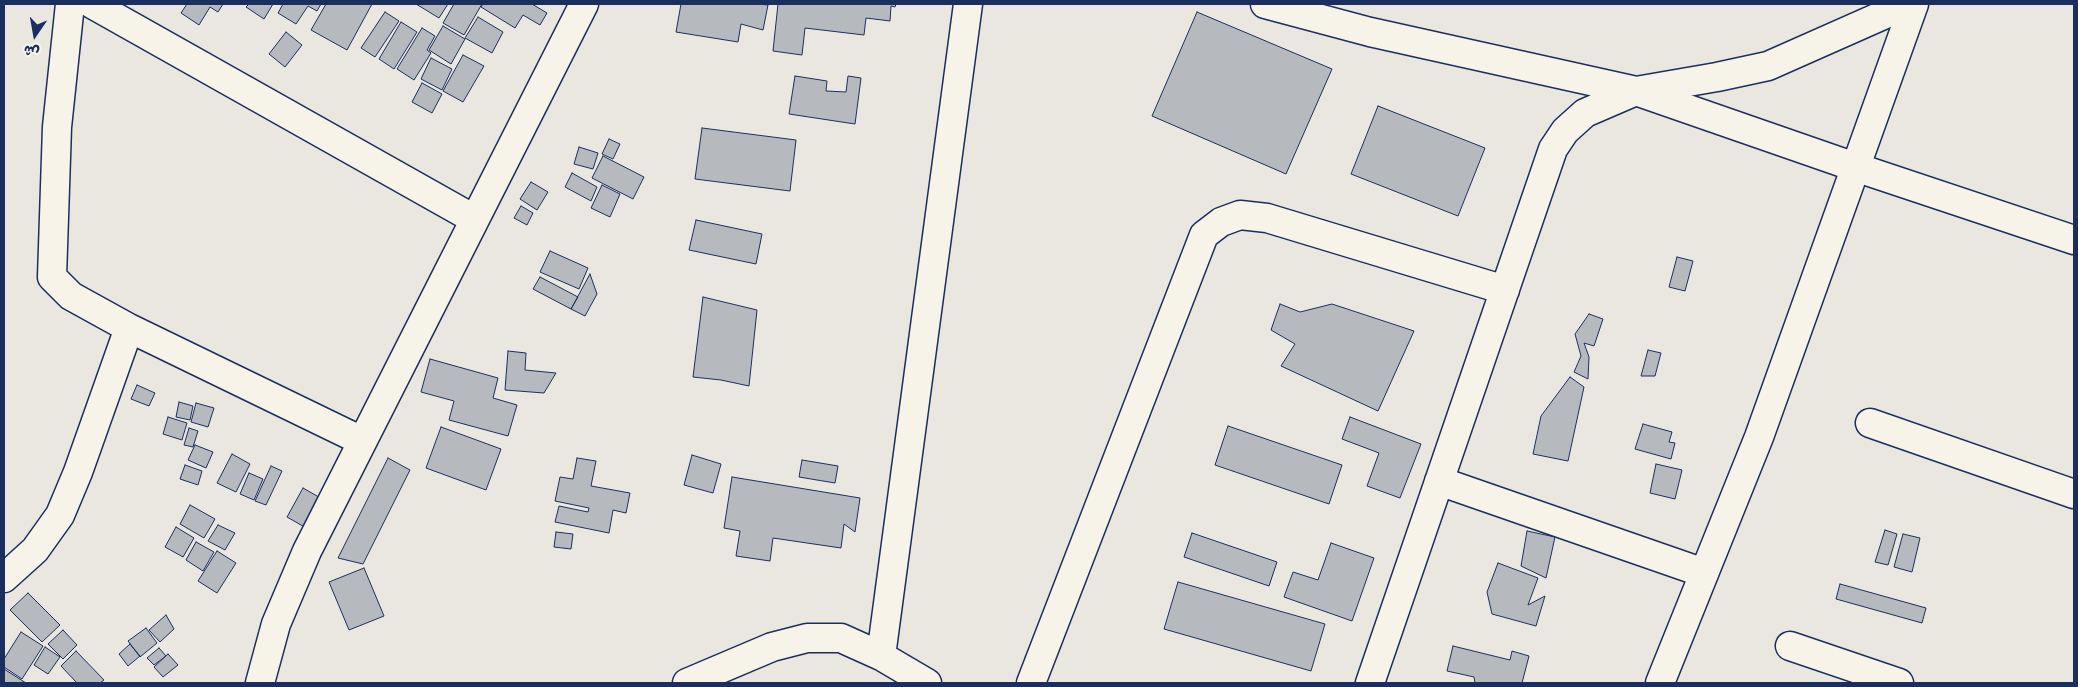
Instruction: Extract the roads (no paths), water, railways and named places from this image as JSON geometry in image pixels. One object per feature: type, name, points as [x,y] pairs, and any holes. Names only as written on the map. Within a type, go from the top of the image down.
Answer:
[{"type":"street","points":[[70,4],[57,127],[52,276],[71,296],[129,328],[362,441]]},
{"type":"street","points":[[92,4],[474,219]]},
{"type":"street","points":[[260,683],[276,624],[307,551],[584,4]]},
{"type":"street","points":[[881,656],[968,4]]},
{"type":"street","points":[[1264,4],[1370,32],[1636,91],[2074,240]]},
{"type":"street","points":[[1370,683],[1553,149],[1565,131],[1585,113],[1636,91],[1768,66],[1908,4]]},
{"type":"street","points":[[1660,683],[1759,437],[1914,4]]},
{"type":"street","points":[[1031,683],[1204,235],[1221,222],[1240,215],[1267,218],[1504,290]]},
{"type":"street","points":[[4,578],[35,550],[60,515],[78,472],[129,328]]},
{"type":"street","points":[[1870,423],[2074,494]]},
{"type":"street","points":[[1440,481],[1704,573]]},
{"type":"street","points":[[687,683],[772,647],[807,638],[841,638],[881,656],[927,683]]},
{"type":"street","points":[[1790,646],[1899,683]]}]
